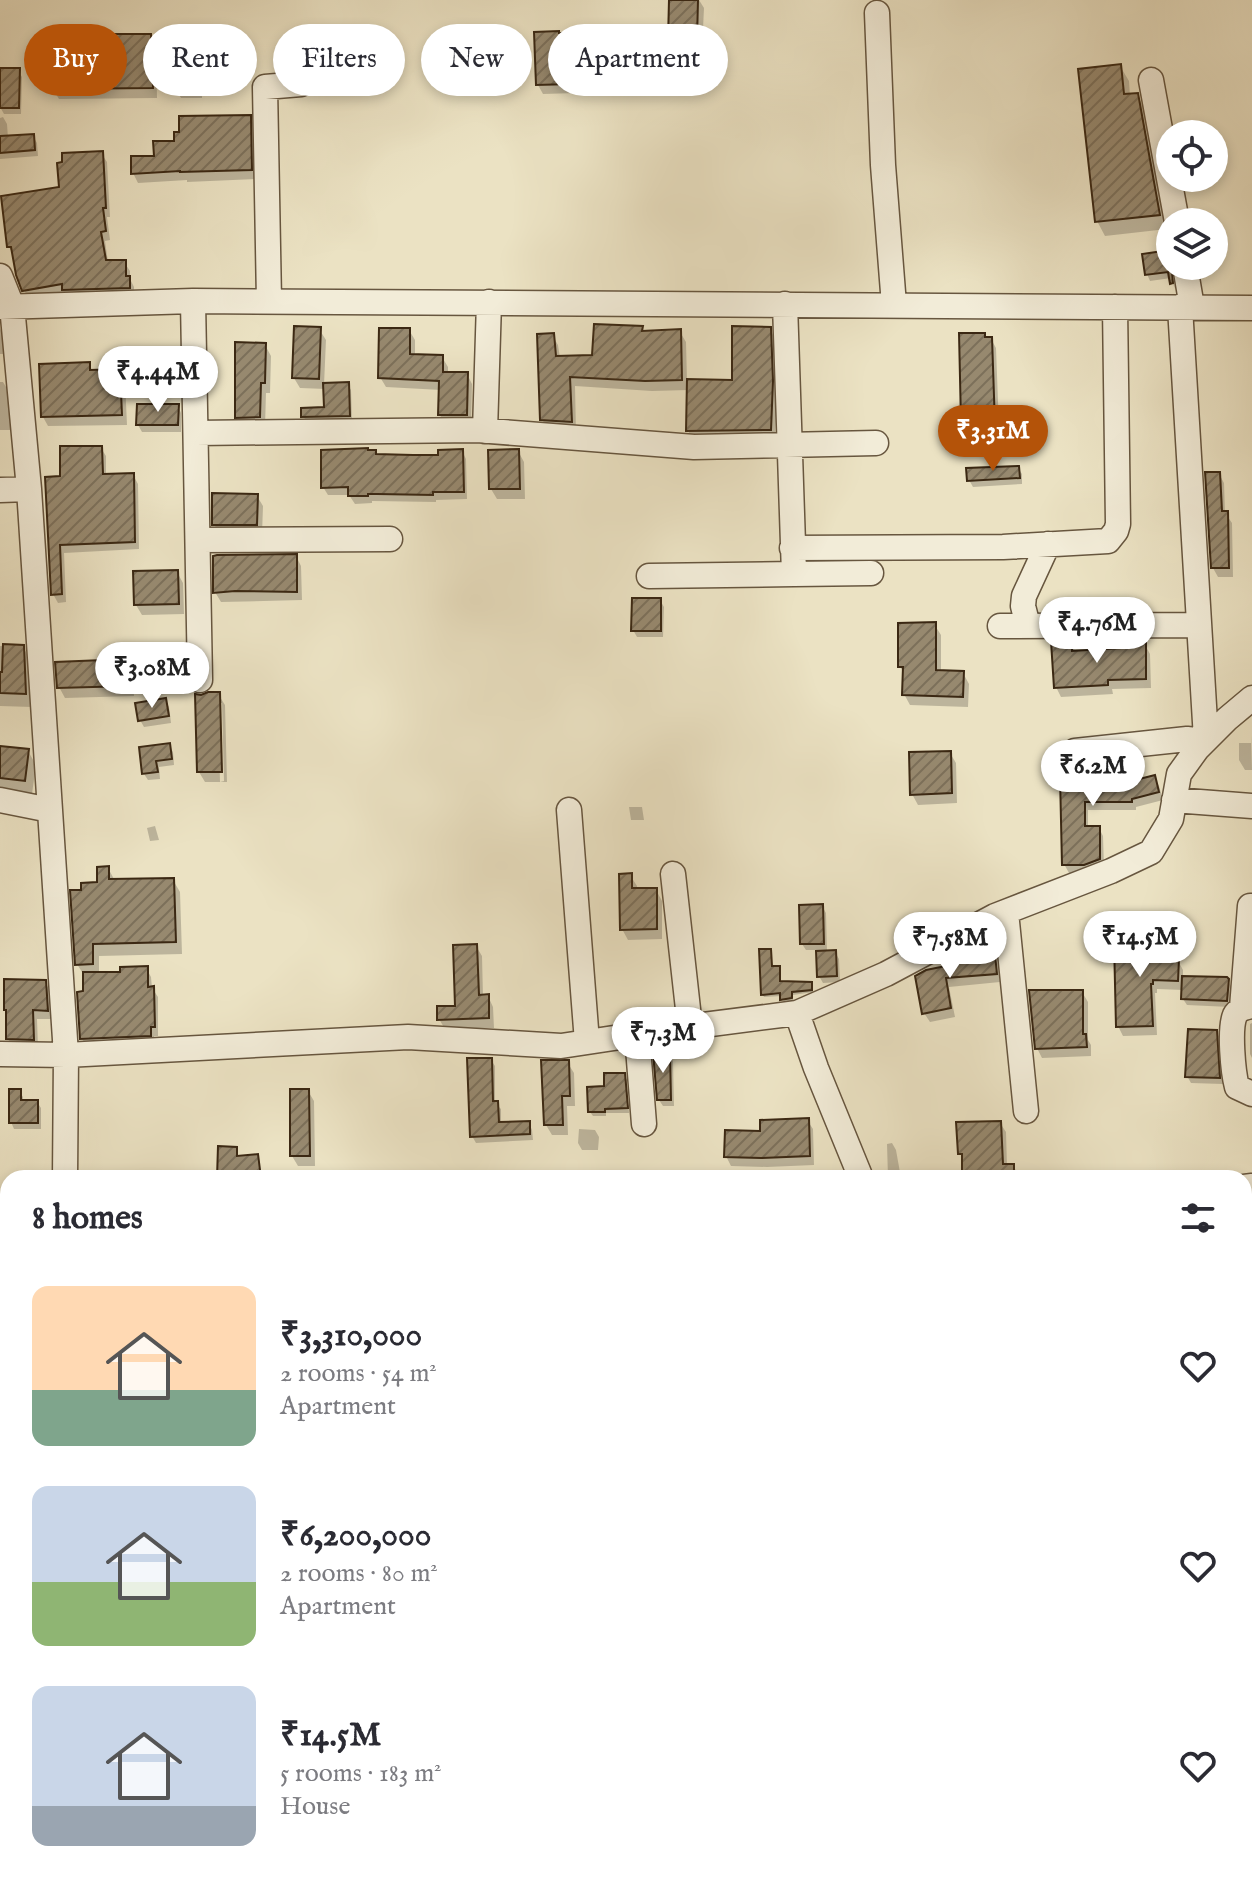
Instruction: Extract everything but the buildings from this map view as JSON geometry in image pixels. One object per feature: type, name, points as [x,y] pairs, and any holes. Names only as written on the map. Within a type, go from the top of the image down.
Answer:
[{"type":"street","points":[[877,13],[883,165],[894,305]]},
{"type":"street","points":[[1151,80],[1174,208]]},
{"type":"street","points":[[269,301],[265,87],[273,86]]},
{"type":"street","points":[[0,276],[6,306],[8,357],[29,489],[66,1055],[65,1170]]},
{"type":"street","points":[[1185,280],[1205,740]]},
{"type":"street","points":[[193,301],[200,680]]},
{"type":"street","points":[[6,306],[269,301],[1252,308]]},
{"type":"street","points":[[485,431],[489,302]]},
{"type":"street","points":[[785,304],[794,574]]},
{"type":"street","points":[[792,548],[1003,547],[1108,541],[1118,524],[1115,307]]},
{"type":"street","points":[[196,433],[485,431],[694,447],[876,443]]},
{"type":"street","points":[[0,490],[29,489]]},
{"type":"street","points":[[198,540],[390,539]]},
{"type":"street","points":[[1028,626],[1024,596],[1048,544]]},
{"type":"street","points":[[649,576],[871,573]]},
{"type":"street","points":[[1000,626],[1199,625]]},
{"type":"street","points":[[0,1054],[66,1055],[408,1037],[561,1046],[797,1013],[886,974],[1006,912],[1151,852],[1171,819],[1179,774],[1205,740],[1252,698]]},
{"type":"street","points":[[1227,719],[1252,718]]},
{"type":"street","points":[[1075,751],[1187,739],[1205,740]]},
{"type":"street","points":[[0,800],[50,810]]},
{"type":"street","points":[[1174,800],[1252,806]]},
{"type":"street","points":[[569,810],[587,1042]]},
{"type":"street","points":[[673,874],[690,1027]]},
{"type":"street","points":[[1252,906],[1247,1007],[1235,1015],[1232,1037],[1232,1068],[1237,1087],[1252,1094]]},
{"type":"street","points":[[1006,912],[1026,1111]]},
{"type":"street","points":[[797,1013],[858,1170]]},
{"type":"street","points":[[637,1035],[644,1124]]}]
